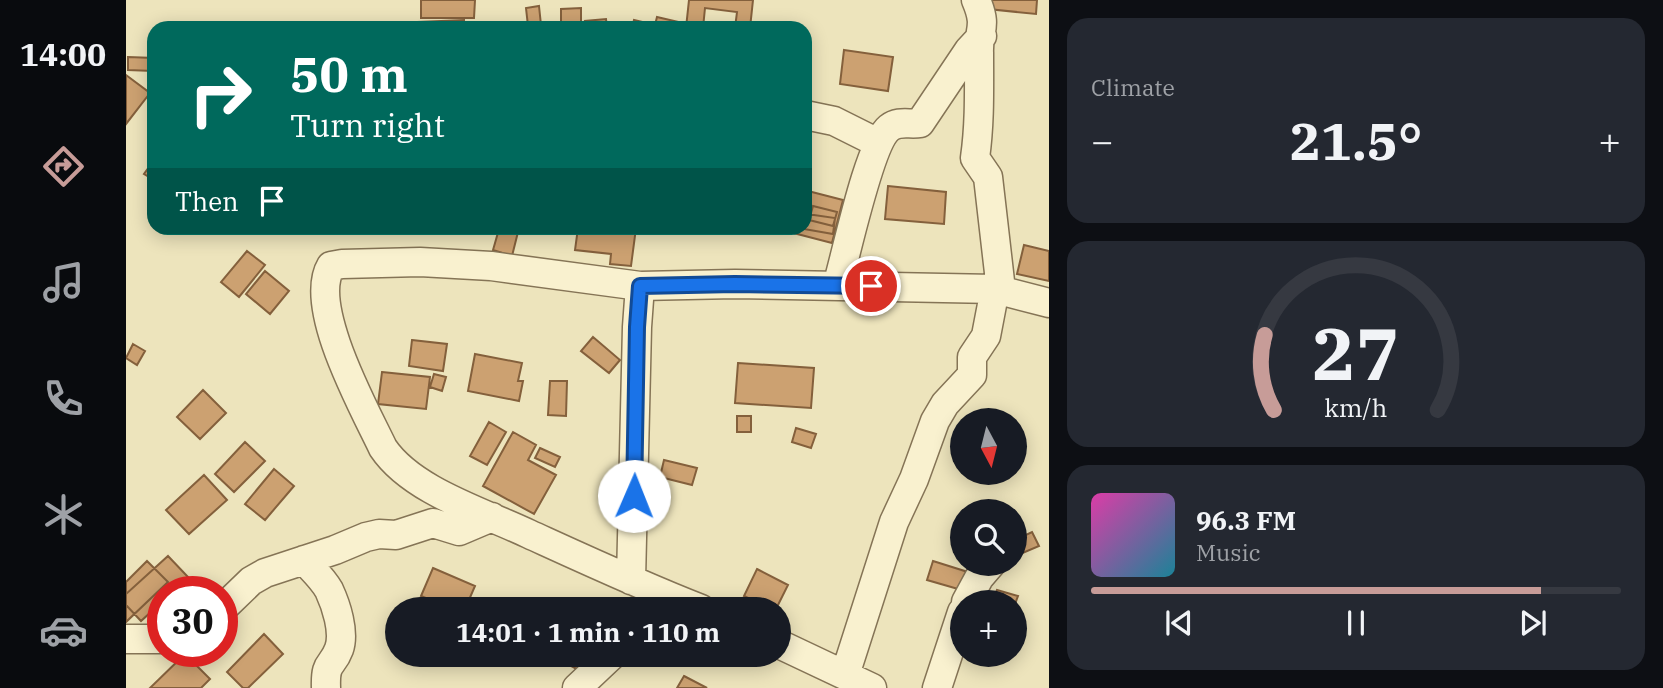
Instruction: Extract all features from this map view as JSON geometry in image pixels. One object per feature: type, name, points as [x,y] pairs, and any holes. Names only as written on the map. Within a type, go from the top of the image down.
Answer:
[{"type":"street","points":[[845,675],[894,522],[945,404],[972,375],[972,357],[986,336],[998,290],[988,177],[975,158],[980,123],[978,53],[983,21],[976,0]]},
{"type":"street","points":[[837,286],[878,143],[889,128],[897,124],[920,123],[969,50],[982,36]]},
{"type":"street","points":[[812,117],[834,121],[878,143]]},
{"type":"street","points":[[640,286],[637,327],[644,593],[439,492],[393,464],[383,448],[333,336],[325,296],[326,275],[331,266],[420,262],[491,266],[640,286],[735,284],[998,290],[1049,303]]},
{"type":"street","points":[[238,594],[251,581],[265,573],[335,551],[366,537],[379,534],[396,536],[433,523],[459,531],[492,517]]},
{"type":"street","points":[[304,560],[329,591],[339,625],[339,651],[326,669],[326,688]]},
{"type":"street","points":[[126,639],[147,639]]},
{"type":"street","points":[[937,688],[950,648]]},
{"type":"street","points":[[791,650],[872,688]]},
{"type":"street","points":[[577,688],[599,667]]},
{"type":"building","points":[[421,0],[475,0],[474,18],[421,18]]},
{"type":"building","points":[[689,0],[753,0],[751,21],[736,21],[737,12],[705,8],[704,21],[687,21]]},
{"type":"building","points":[[989,0],[1037,0],[1036,14],[988,9]]},
{"type":"building","points":[[539,6],[541,21],[527,21],[526,8]]},
{"type":"building","points":[[581,8],[581,21],[561,21],[561,9]]},
{"type":"building","points":[[657,17],[674,21],[656,21]]},
{"type":"building","points":[[844,50],[893,57],[888,91],[840,84]]},
{"type":"building","points":[[128,57],[147,58],[147,71],[128,70]]},
{"type":"building","points":[[126,75],[147,91],[147,97],[126,124]]},
{"type":"building","points":[[888,186],[946,192],[944,224],[885,219]]},
{"type":"building","points":[[812,192],[843,200],[832,243],[801,235],[812,235]]},
{"type":"building","points":[[813,206],[837,212],[833,226],[812,221]]},
{"type":"building","points":[[812,215],[835,218],[833,234],[812,230]]},
{"type":"building","points":[[497,235],[517,235],[512,256],[493,250]]},
{"type":"building","points":[[577,235],[635,235],[631,266],[610,264],[611,254],[575,250]]},
{"type":"building","points":[[1024,245],[1049,251],[1049,281],[1017,274]]},
{"type":"building","points":[[247,251],[265,265],[239,297],[221,282]]},
{"type":"building","points":[[265,271],[289,291],[270,314],[246,294]]},
{"type":"building","points":[[593,337],[620,360],[609,373],[581,351]]},
{"type":"building","points":[[412,340],[447,344],[443,371],[409,366]]},
{"type":"building","points":[[133,344],[145,351],[137,365],[126,358]]},
{"type":"building","points":[[475,354],[522,363],[518,381],[523,381],[519,401],[468,391]]},
{"type":"building","points":[[738,363],[814,368],[811,408],[735,403]]},
{"type":"building","points":[[382,372],[430,377],[426,409],[378,404]]},
{"type":"building","points":[[434,374],[446,377],[442,391],[430,387]]},
{"type":"building","points":[[550,381],[567,381],[566,416],[548,415]]},
{"type":"building","points":[[203,390],[226,413],[200,439],[177,417]]},
{"type":"building","points":[[737,416],[751,416],[751,432],[737,432]]},
{"type":"building","points":[[489,422],[506,432],[487,465],[470,456]]},
{"type":"building","points":[[796,428],[816,434],[811,448],[792,442]]},
{"type":"building","points":[[513,432],[536,445],[528,460],[556,475],[534,514],[483,486]]},
{"type":"building","points":[[245,442],[265,461],[234,492],[215,474]]},
{"type":"building","points":[[540,448],[560,457],[555,467],[535,458]]},
{"type":"building","points":[[664,460],[697,468],[692,485],[660,477]]},
{"type":"building","points":[[274,469],[294,486],[265,520],[245,504]]},
{"type":"building","points":[[204,475],[227,500],[189,534],[166,510]]},
{"type":"building","points":[[1032,532],[1039,546],[1027,551],[1027,534]]},
{"type":"building","points":[[168,556],[187,576],[147,576],[147,616],[141,621],[126,605],[126,594]]},
{"type":"building","points":[[147,561],[162,576],[147,576],[147,602],[126,622],[126,582]]},
{"type":"building","points":[[933,561],[950,566],[950,576],[970,576],[965,590],[927,580]]},
{"type":"building","points":[[433,568],[475,586],[470,597],[421,596]]},
{"type":"building","points":[[757,569],[788,585],[782,597],[744,596]]},
{"type":"building","points":[[264,634],[283,654],[248,688],[243,688],[227,672],[232,667],[238,667],[238,661]]},
{"type":"building","points":[[172,667],[198,667],[210,679],[201,688],[150,688]]},
{"type":"building","points":[[684,676],[707,688],[677,688]]},
{"type":"route","points":[[634,496],[640,286],[871,286]]}]
